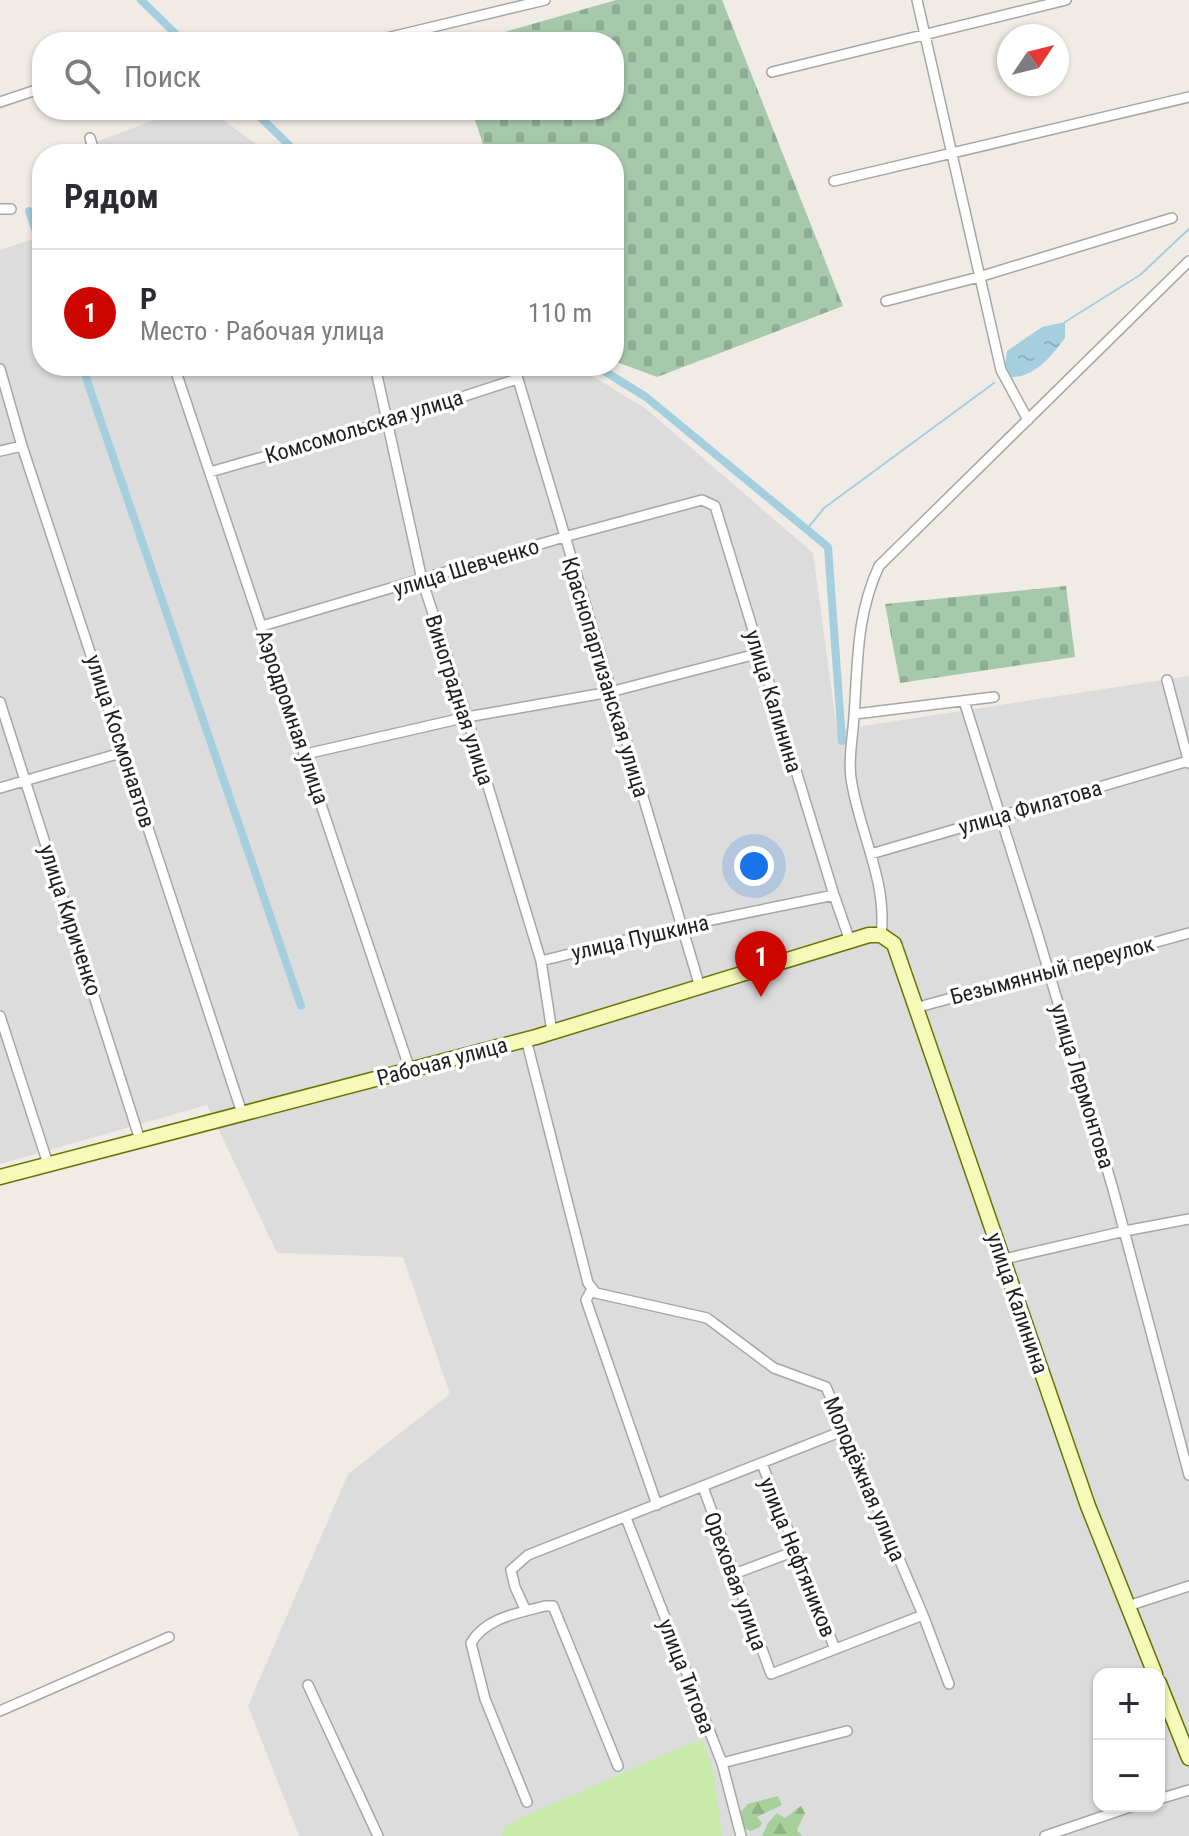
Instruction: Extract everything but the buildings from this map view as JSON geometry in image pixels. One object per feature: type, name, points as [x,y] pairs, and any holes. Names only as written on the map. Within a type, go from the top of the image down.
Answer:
[{"type":"street","points":[[412,32],[545,0]]},
{"type":"street","points":[[917,0],[1001,370],[1028,420]]},
{"type":"street","points":[[772,72],[1066,0]]},
{"type":"street","points":[[0,102],[32,91]]},
{"type":"street","points":[[834,181],[1189,97]]},
{"type":"street","points":[[90,138],[92,144]]},
{"type":"street","points":[[0,209],[11,209]]},
{"type":"street","points":[[886,301],[979,277],[1172,218]]},
{"type":"street","points":[[881,935],[884,916],[850,777],[859,628],[868,590],[879,566],[1189,261]]},
{"type":"street","name":"улица Космонавтов","points":[[0,369],[22,446],[242,1113]]},
{"type":"street","name":"Аэродромная улица","points":[[177,376],[410,1070]]},
{"type":"street","name":"Виноградная улица","points":[[377,376],[422,580],[541,961],[552,1032]]},
{"type":"street","name":"Краснопартизанская улица","points":[[516,376],[700,987]]},
{"type":"street","name":"Комсомольская улица","points":[[210,472],[388,421],[517,379]]},
{"type":"street","points":[[0,451],[22,446]]},
{"type":"street","name":"улица Шевченко","points":[[262,626],[564,537],[702,500],[715,506]]},
{"type":"street","name":"улица Калинина","points":[[715,506],[850,941]]},
{"type":"street","points":[[306,754],[467,717],[610,692],[760,653]]},
{"type":"street","points":[[1167,680],[1189,762]]},
{"type":"street","points":[[855,714],[994,697]]},
{"type":"street","name":"улица Лермонтова","points":[[964,701],[1125,1231],[1189,1475]]},
{"type":"street","name":"улица Кириченко","points":[[0,702],[140,1140]]},
{"type":"street","points":[[0,788],[124,752]]},
{"type":"street","name":"улица Филатова","points":[[871,854],[1189,762]]},
{"type":"street","name":"улица Пушкина","points":[[541,961],[682,926],[834,895]]},
{"type":"street","name":"Безымянный переулок","points":[[915,1008],[1189,933]]},
{"type":"street","name":"Рабочая улица","points":[[0,1177],[552,1032],[869,935],[881,935]]},
{"type":"street","name":"улица Калинина","points":[[881,935],[894,944],[1088,1506],[1153,1668]]},
{"type":"street","points":[[0,1016],[48,1164]]},
{"type":"street","points":[[526,1039],[590,1286],[586,1300],[657,1505]]},
{"type":"street","points":[[1004,1259],[1189,1219]]},
{"type":"street","name":"Молодёжная улица","points":[[590,1286],[596,1293],[707,1318],[774,1368],[826,1387],[949,1684]]},
{"type":"street","points":[[526,1611],[511,1570],[528,1555],[845,1430]]},
{"type":"street","name":"улица Нефтяников","points":[[762,1464],[835,1649]]},
{"type":"street","name":"Ореховая улица","points":[[703,1487],[771,1674],[835,1649]]},
{"type":"street","name":"улица Титова","points":[[626,1518],[722,1763],[741,1836]]},
{"type":"street","points":[[734,1574],[795,1551]]},
{"type":"street","points":[[1128,1606],[1189,1586]]},
{"type":"street","points":[[527,1802],[485,1699],[471,1643],[479,1630],[526,1611],[553,1606],[618,1766]]},
{"type":"street","points":[[835,1649],[923,1615]]},
{"type":"street","points":[[0,1711],[169,1637]]},
{"type":"street","points":[[308,1685],[378,1836]]},
{"type":"street","points":[[1165,1698],[1189,1758]]},
{"type":"street","points":[[722,1763],[847,1731]]},
{"type":"street","points":[[1165,1797],[1189,1790]]},
{"type":"street","points":[[1045,1836],[1115,1812]]},
{"type":"shaded area","points":[[154,120],[223,120],[256,144],[91,144]]},
{"type":"shaded area","points":[[32,239],[32,376],[592,376],[645,408],[813,553],[837,730],[1189,676],[1189,1836],[299,1836],[248,1706],[348,1474],[450,1394],[403,1257],[277,1253],[207,1105],[0,1164],[0,250]]},
{"type":"green space","points":[[616,0],[722,0],[843,306],[657,377],[624,365],[624,144],[483,144],[475,120],[624,120],[624,32],[505,32]]},
{"type":"green space","points":[[1066,586],[1075,657],[900,683],[885,604]]},
{"type":"green space","points":[[693,1742],[704,1742],[714,1774],[722,1836],[502,1836],[503,1828],[521,1818]]},
{"type":"green space","points":[[778,1796],[782,1805],[757,1817],[762,1823],[760,1827],[751,1831],[735,1825],[735,1818],[748,1804]]},
{"type":"green space","points":[[801,1806],[805,1813],[797,1830],[802,1836],[762,1836],[777,1813],[785,1818]]},
{"type":"water","points":[[1065,322],[1065,338],[1049,358],[1028,374],[1011,377],[1005,366],[1007,351],[1042,327]]},
{"type":"waterway","points":[[141,0],[174,32]]},
{"type":"waterway","points":[[263,120],[288,144]]},
{"type":"waterway","points":[[29,211],[32,220]]},
{"type":"waterway","points":[[1065,322],[1140,275],[1189,229]]},
{"type":"waterway","points":[[85,376],[301,1006]]},
{"type":"waterway","points":[[612,376],[646,397],[828,547],[842,741]]},
{"type":"waterway","points":[[807,529],[824,508],[994,383]]},
{"type":"place","name":"Р","points":[[761,997]]}]
